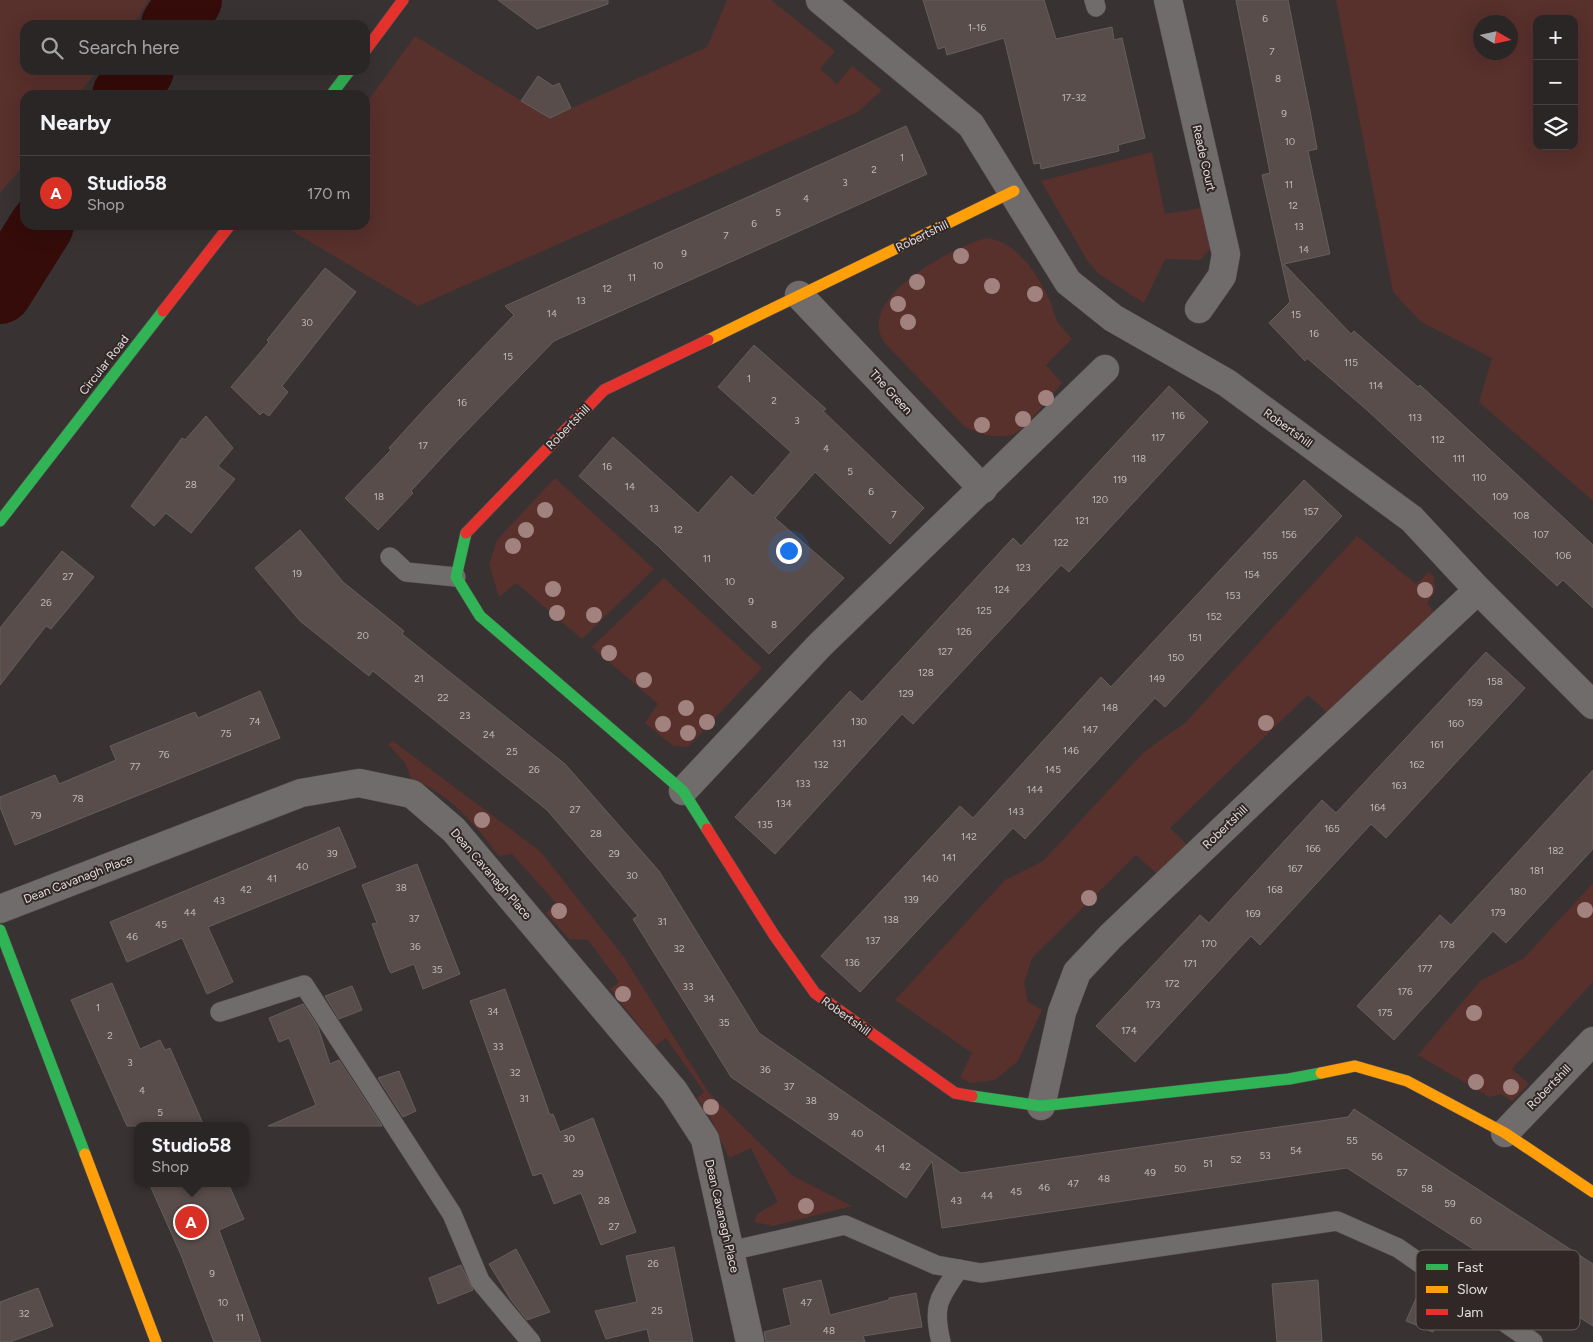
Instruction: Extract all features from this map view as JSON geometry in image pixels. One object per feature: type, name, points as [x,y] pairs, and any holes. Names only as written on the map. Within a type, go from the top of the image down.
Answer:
[{"type":"street","points":[[370,44],[403,0]]},
{"type":"street","name":"Reade Court","points":[[1168,0],[1226,254],[1222,276],[1199,309]]},
{"type":"street","name":"Robertshill","points":[[824,1],[971,125],[1014,191],[1068,282],[1113,318],[1227,383],[1412,519],[1478,590],[1593,705]]},
{"type":"street","points":[[335,90],[346,75]]},
{"type":"street","name":"Robertshill","points":[[1014,191],[604,390],[464,535],[456,577],[480,616],[682,790],[774,934],[815,994],[955,1094],[1041,1106],[1289,1080],[1355,1066],[1407,1081],[1505,1133],[1593,1192]]},
{"type":"street","name":"Circular Road","points":[[0,521],[226,230]]},
{"type":"street","name":"The Green","points":[[799,296],[983,489]]},
{"type":"street","points":[[682,790],[820,645],[1105,369]]},
{"type":"street","name":"Robertshill","points":[[1041,1106],[1062,1012],[1078,972],[1111,936],[1478,590]]},
{"type":"street","name":"Dean Cavanagh Place","points":[[0,909],[301,793],[359,783],[412,794],[454,830],[674,1091],[704,1139],[750,1342]]},
{"type":"street","points":[[0,930],[156,1342]]},
{"type":"street","name":"Robertshill","points":[[1505,1133],[1593,1042]]},
{"type":"lane","points":[[390,557],[406,572],[456,577]]},
{"type":"lane","points":[[220,1012],[304,985],[452,1214],[480,1282],[531,1342]]},
{"type":"lane","points":[[730,1251],[845,1225],[936,1265],[981,1273],[1337,1221],[1398,1248],[1416,1261]]},
{"type":"lane","points":[[941,1342],[938,1329],[938,1300],[959,1269]]},
{"type":"lane","points":[[1516,1330],[1533,1342]]},
{"type":"shaded area","points":[[0,0],[149,0],[136,20],[20,20],[20,75],[94,75],[82,90],[20,90],[20,170],[0,193]]},
{"type":"shaded area","points":[[727,0],[771,0],[835,51],[820,69],[837,84],[852,66],[882,90],[858,112],[418,306],[290,230],[370,230],[370,98],[415,36],[550,118],[707,47]]},
{"type":"shaded area","points":[[1336,0],[1593,0],[1593,501],[1479,402],[1492,358],[1421,322],[1393,292]]},
{"type":"shaded area","points":[[1152,152],[1165,214],[1202,208],[1210,249],[1200,260],[1165,259],[1144,303],[1099,274],[1087,260],[1041,181]]},
{"type":"shaded area","points":[[986,238],[1008,245],[1026,261],[1046,292],[1057,321],[1072,339],[1046,365],[1062,383],[1033,418],[1020,430],[1003,436],[989,436],[964,426],[885,343],[881,336],[879,320],[885,304],[898,289],[915,275],[954,251]]},
{"type":"shaded area","points":[[555,478],[654,569],[582,639],[516,583],[499,597],[489,565],[497,540]]},
{"type":"shaded area","points":[[1357,536],[1416,584],[1429,572],[1434,577],[1435,592],[1427,603],[1434,612],[1330,715],[1308,695],[1170,828],[1187,845],[1157,874],[1136,855],[1032,958],[1024,983],[1028,1002],[1042,1010],[1018,1061],[995,1080],[970,1083],[960,1077],[972,1053],[895,1000],[1005,880],[1043,861],[1144,752],[1185,723]]},
{"type":"shaded area","points":[[664,578],[762,668],[688,747],[673,746],[645,723],[658,704],[592,647]]},
{"type":"shaded area","points":[[393,741],[540,851],[624,957],[709,1093],[793,1176],[852,1206],[773,1226],[754,1222],[758,1213],[778,1202],[751,1148],[729,1158],[712,1121],[697,1098],[704,1092],[666,1038],[655,1046],[610,989],[619,982],[588,940],[569,939],[546,913],[556,903],[512,854],[499,856],[461,811],[438,793],[411,779],[405,763],[388,744]]},
{"type":"shaded area","points":[[1593,883],[1593,982],[1512,1069],[1529,1084],[1512,1101],[1501,1094],[1489,1097],[1418,1055],[1480,981],[1524,958]]},
{"type":"building","points":[[498,0],[608,0],[608,4],[537,29]]},
{"type":"building","points":[[923,0],[1044,0],[1056,39],[1112,27],[1114,40],[1122,38],[1145,138],[1118,145],[1119,151],[1041,169],[1040,163],[1034,164],[1004,38],[947,55],[945,47],[938,49]]},
{"type":"building","points":[[1236,0],[1288,0],[1312,121],[1317,149],[1308,151],[1330,254],[1284,264],[1351,334],[1354,331],[1418,387],[1420,385],[1593,545],[1593,608],[1563,580],[1557,586],[1368,411],[1307,358],[1305,361],[1269,323],[1290,302],[1262,175],[1270,173]]},
{"type":"building","points":[[538,76],[553,86],[559,83],[571,108],[550,118],[521,101]]},
{"type":"building","points":[[906,126],[927,174],[554,341],[456,442],[411,491],[413,493],[378,530],[345,498],[391,450],[389,448],[428,405],[514,315],[505,306]]},
{"type":"building","points":[[325,268],[356,292],[282,386],[288,392],[269,416],[263,412],[260,415],[231,387],[269,342],[267,340]]},
{"type":"building","points":[[754,345],[826,409],[823,411],[924,508],[890,544],[815,472],[775,518],[844,578],[769,654],[659,547],[579,476],[613,437],[698,513],[731,476],[753,496],[791,452],[718,387]]},
{"type":"building","points":[[1169,386],[1208,422],[1069,572],[1061,565],[913,724],[902,714],[775,854],[735,817],[850,691],[862,702],[1013,538],[1021,546]]},
{"type":"building","points":[[206,416],[233,448],[218,466],[235,479],[191,533],[166,513],[154,526],[131,506],[182,438],[185,440]]},
{"type":"building","points":[[1304,480],[1342,516],[1165,707],[1155,698],[1025,839],[1013,828],[860,992],[821,956],[960,806],[973,818],[1101,677],[1111,687]]},
{"type":"building","points":[[300,530],[343,582],[404,631],[402,634],[565,764],[659,871],[759,1033],[961,1173],[1348,1117],[1354,1109],[1571,1250],[1475,1250],[1347,1168],[942,1228],[932,1161],[906,1198],[731,1077],[633,919],[638,916],[547,810],[373,671],[369,676],[300,621],[255,568]]},
{"type":"building","points":[[62,551],[94,577],[51,629],[46,626],[0,685],[0,628]]},
{"type":"building","points":[[1486,652],[1525,688],[1386,838],[1371,824],[1260,945],[1251,936],[1135,1062],[1096,1026],[1200,915],[1209,923],[1322,800],[1336,813]]},
{"type":"building","points":[[260,691],[280,738],[15,845],[0,807],[0,797],[55,775],[59,784],[116,760],[110,746],[195,712],[198,718]]},
{"type":"building","points":[[1593,770],[1593,849],[1506,943],[1493,931],[1394,1040],[1357,1006],[1440,915],[1451,925]]},
{"type":"building","points":[[339,827],[356,867],[208,927],[233,982],[207,994],[182,938],[127,962],[110,922]]},
{"type":"building","points":[[417,864],[460,974],[423,989],[414,964],[391,973],[389,970],[372,924],[377,923],[362,885]]},
{"type":"building","points":[[112,983],[140,1049],[160,1040],[165,1050],[170,1048],[202,1122],[134,1122],[134,1126],[127,1126],[71,1000]]},
{"type":"building","points":[[352,986],[362,1010],[339,1019],[325,996]]},
{"type":"building","points":[[505,989],[550,1115],[553,1114],[560,1132],[593,1118],[636,1232],[601,1245],[581,1193],[554,1204],[542,1173],[533,1176],[470,1001]]},
{"type":"building","points":[[303,1004],[318,1027],[330,1064],[339,1060],[382,1126],[268,1126],[316,1105],[289,1038],[279,1042],[269,1018]]},
{"type":"building","points":[[399,1071],[416,1111],[403,1117],[378,1078]]},
{"type":"building","points":[[151,1187],[230,1187],[244,1219],[219,1230],[261,1342],[214,1342],[181,1255]]},
{"type":"building","points":[[674,1247],[693,1342],[650,1342],[647,1329],[606,1339],[595,1311],[637,1302],[626,1256]]},
{"type":"building","points":[[516,1249],[550,1312],[527,1320],[511,1300],[489,1264]]},
{"type":"building","points":[[1580,1256],[1593,1264],[1593,1326],[1580,1318]]},
{"type":"building","points":[[461,1265],[473,1290],[438,1304],[429,1278]]},
{"type":"building","points":[[821,1280],[830,1315],[889,1300],[889,1298],[916,1293],[922,1327],[863,1336],[865,1342],[766,1342],[764,1332],[791,1325],[783,1289]]},
{"type":"building","points":[[1318,1280],[1322,1342],[1277,1342],[1272,1284]]},
{"type":"building","points":[[38,1288],[53,1326],[10,1342],[0,1342],[0,1302]]},
{"type":"building","points":[[1416,1298],[1416,1325],[1406,1321]]},
{"type":"waterway","points":[[176,20],[190,0]]},
{"type":"waterway","points":[[128,90],[138,75]]},
{"type":"waterway","points":[[0,292],[39,230]]},
{"type":"traffic: fast","points":[[335,90],[346,75]]},
{"type":"traffic: fast","points":[[0,521],[163,311]]},
{"type":"traffic: fast","points":[[466,533],[456,577],[480,616],[683,791],[707,829]]},
{"type":"traffic: fast","points":[[0,930],[85,1154]]},
{"type":"traffic: fast","points":[[972,1096],[1041,1106],[1289,1079],[1321,1073]]},
{"type":"traffic: slow","points":[[708,340],[1014,191]]},
{"type":"traffic: slow","points":[[1321,1073],[1355,1066],[1407,1081],[1505,1133],[1593,1192]]},
{"type":"traffic: slow","points":[[85,1154],[156,1342]]},
{"type":"traffic: jam","points":[[370,44],[403,0]]},
{"type":"traffic: jam","points":[[163,311],[226,230]]},
{"type":"traffic: jam","points":[[466,533],[604,390],[708,340]]},
{"type":"traffic: jam","points":[[707,829],[774,935],[815,993],[955,1093],[972,1096]]},
{"type":"place","name":"Studio58","points":[[191,1222]]}]
